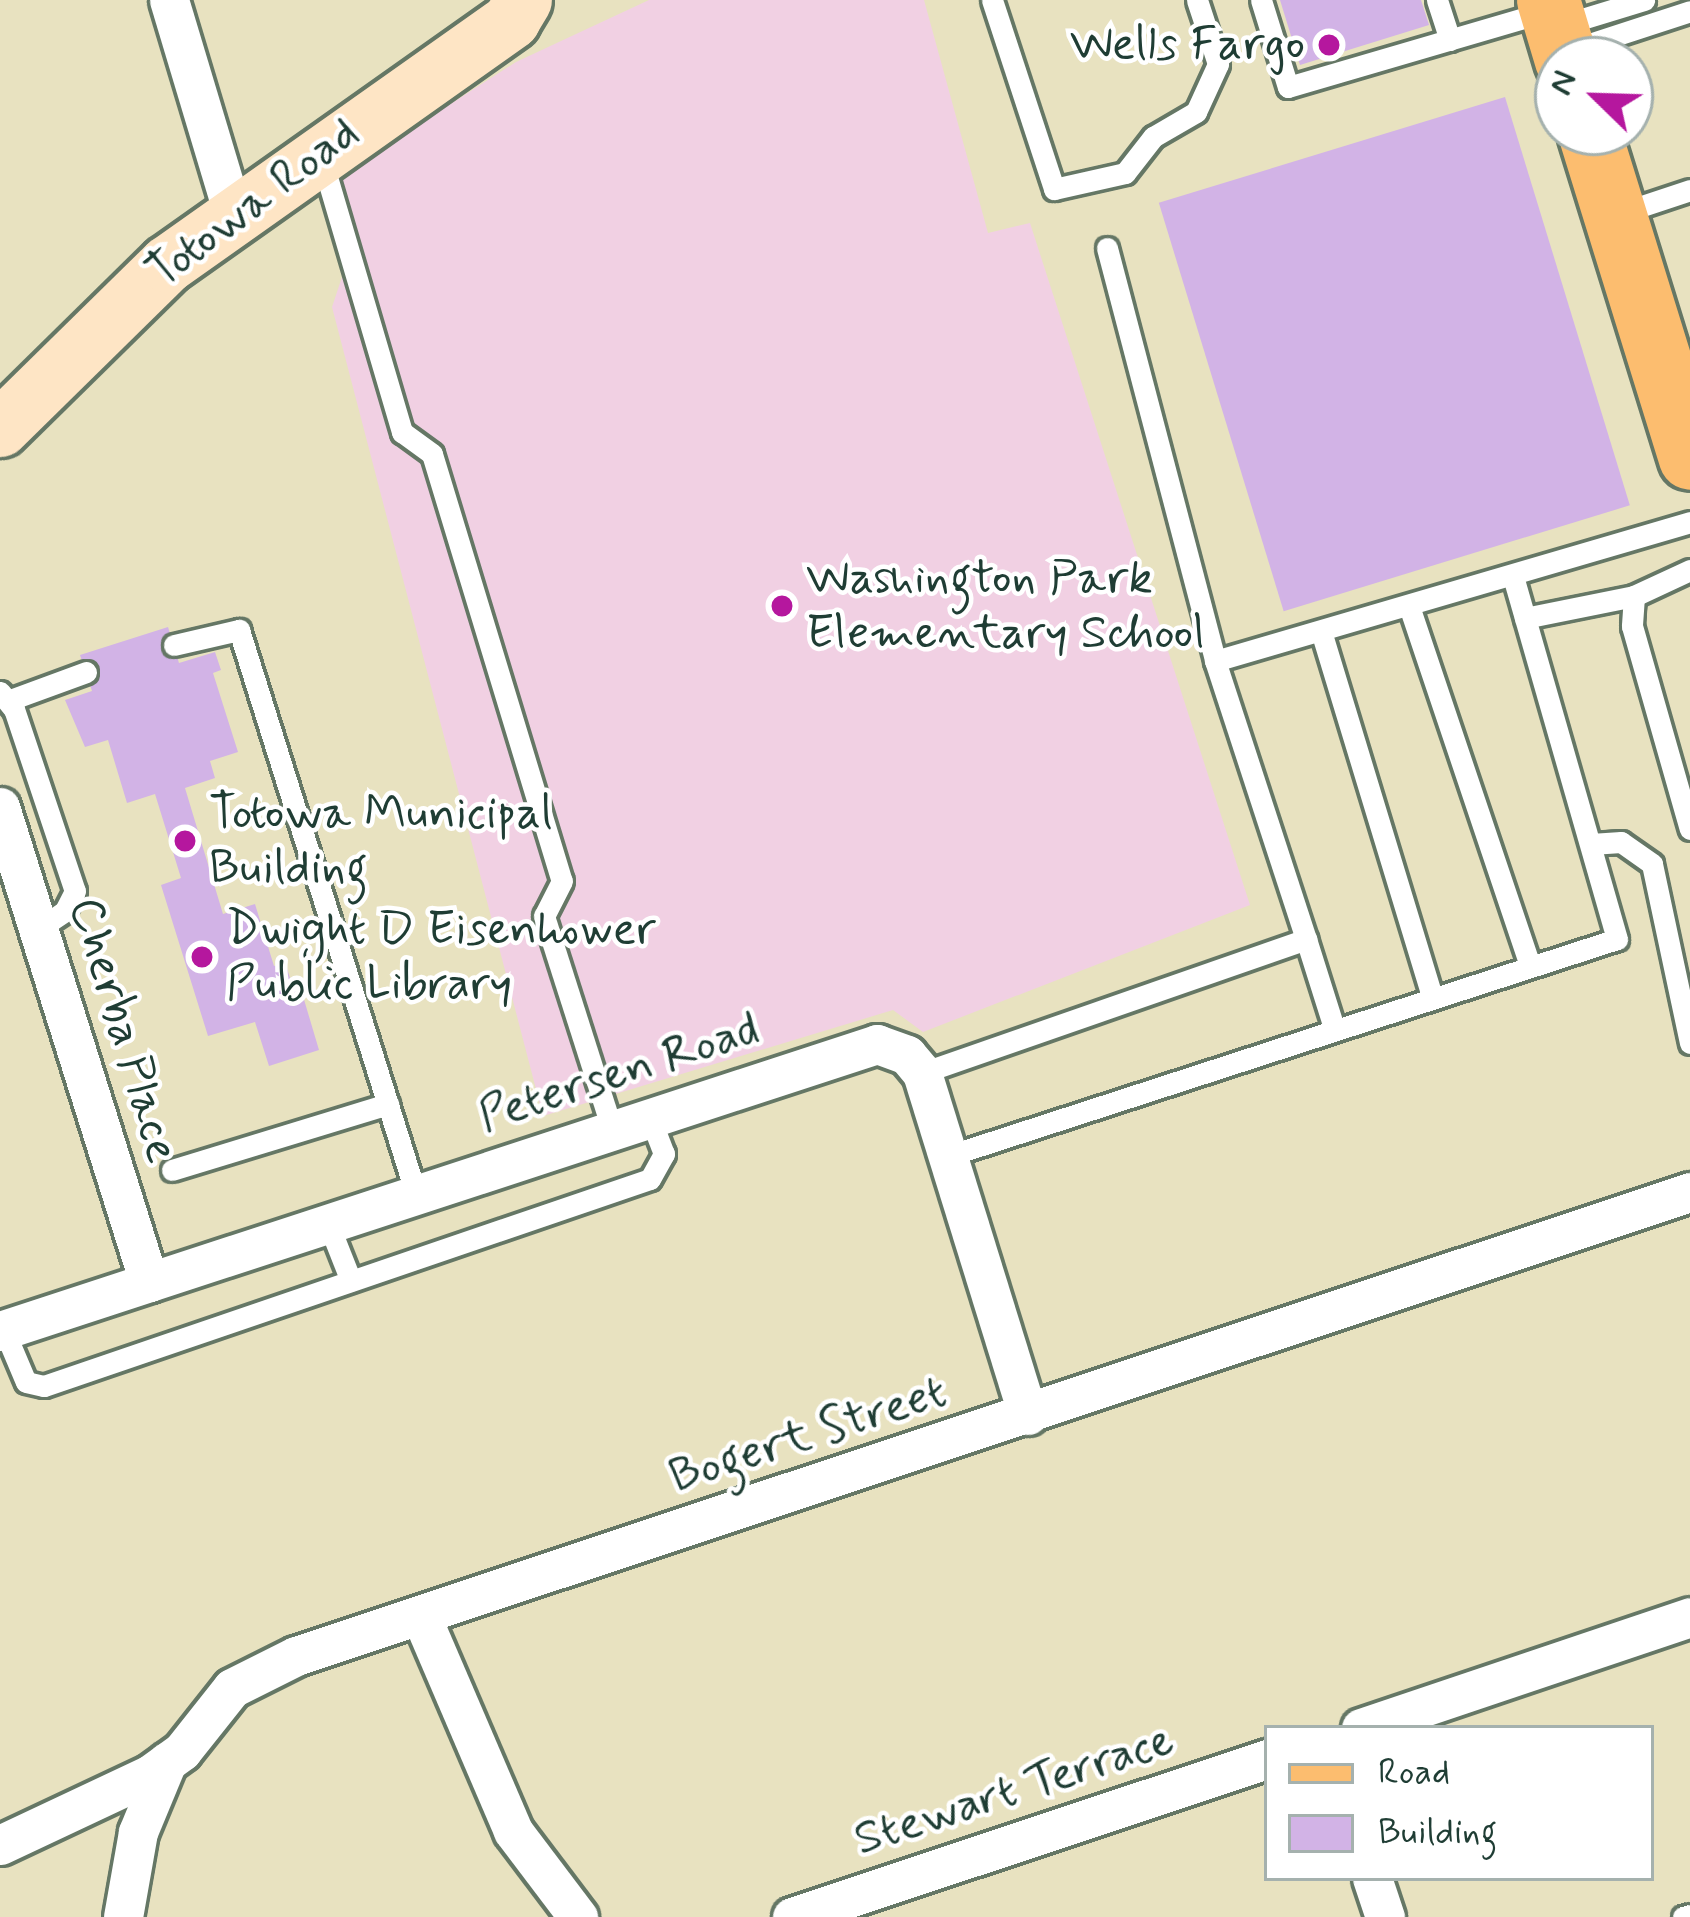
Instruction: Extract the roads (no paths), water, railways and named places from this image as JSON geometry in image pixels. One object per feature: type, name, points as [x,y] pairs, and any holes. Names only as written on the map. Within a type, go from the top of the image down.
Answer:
[{"type":"main road","name":"Totowa Road","points":[[0,428],[78,344],[233,214],[512,20],[524,0]]},
{"type":"main road","points":[[1597,156],[1615,215],[1674,348],[1690,458]]},
{"type":"street","points":[[169,0],[233,214]]},
{"type":"street","name":"Cherba Place","points":[[0,807],[149,1282]]},
{"type":"street","name":"Petersen Road","points":[[2,1330],[878,1044],[907,1055],[922,1073]]},
{"type":"street","points":[[922,1073],[1028,1415]]},
{"type":"street","name":"Bogert Street","points":[[0,1845],[167,1762],[232,1688],[259,1672],[1690,1192]]},
{"type":"street","points":[[421,1616],[513,1831],[578,1917]]},
{"type":"street","points":[[1370,1725],[1690,1617]]},
{"type":"street","name":"Stewart Terrace","points":[[792,1917],[1264,1761]]},
{"type":"street","points":[[123,1917],[138,1832],[167,1762]]},
{"type":"street","points":[[1373,1881],[1385,1917]]},
{"type":"lane","points":[[992,0],[1054,189],[1125,173],[1153,137],[1196,112],[1218,64],[1197,0]]},
{"type":"lane","points":[[1261,0],[1288,87],[1450,40],[1690,11]]},
{"type":"lane","points":[[1437,0],[1450,40]]},
{"type":"lane","points":[[1557,30],[1644,0]]},
{"type":"lane","points":[[319,151],[402,432],[432,454],[562,881],[544,916],[612,1129]]},
{"type":"lane","points":[[1615,215],[1690,190]]},
{"type":"lane","points":[[1107,248],[1215,661],[1334,1028]]},
{"type":"lane","points":[[1215,661],[1690,522]]},
{"type":"lane","points":[[1525,618],[1634,596],[1690,570]]},
{"type":"lane","points":[[948,1156],[1617,939],[1513,577]]},
{"type":"lane","points":[[1634,596],[1632,626],[1690,829]]},
{"type":"lane","points":[[1409,606],[1530,966]]},
{"type":"lane","points":[[174,645],[239,630],[416,1194]]},
{"type":"lane","points":[[1321,632],[1432,997]]},
{"type":"lane","points":[[38,929],[65,910],[75,891],[5,696],[86,672]]},
{"type":"lane","points":[[1591,844],[1621,842],[1652,864],[1690,1043]]},
{"type":"lane","points":[[922,1073],[1306,939]]},
{"type":"lane","points":[[172,1170],[388,1104]]},
{"type":"lane","points":[[2,1330],[26,1382],[44,1386],[650,1179],[664,1154],[650,1117]]},
{"type":"lane","points":[[328,1223],[351,1281]]},
{"type":"place","name":"Wells Fargo","points":[[1329,45]]},
{"type":"place","name":"Washington Park Elementary School","points":[[782,606]]},
{"type":"place","name":"Totowa Municipal Building","points":[[185,841]]},
{"type":"place","name":"Dwight D Eisenhower Public Library","points":[[202,957]]}]
